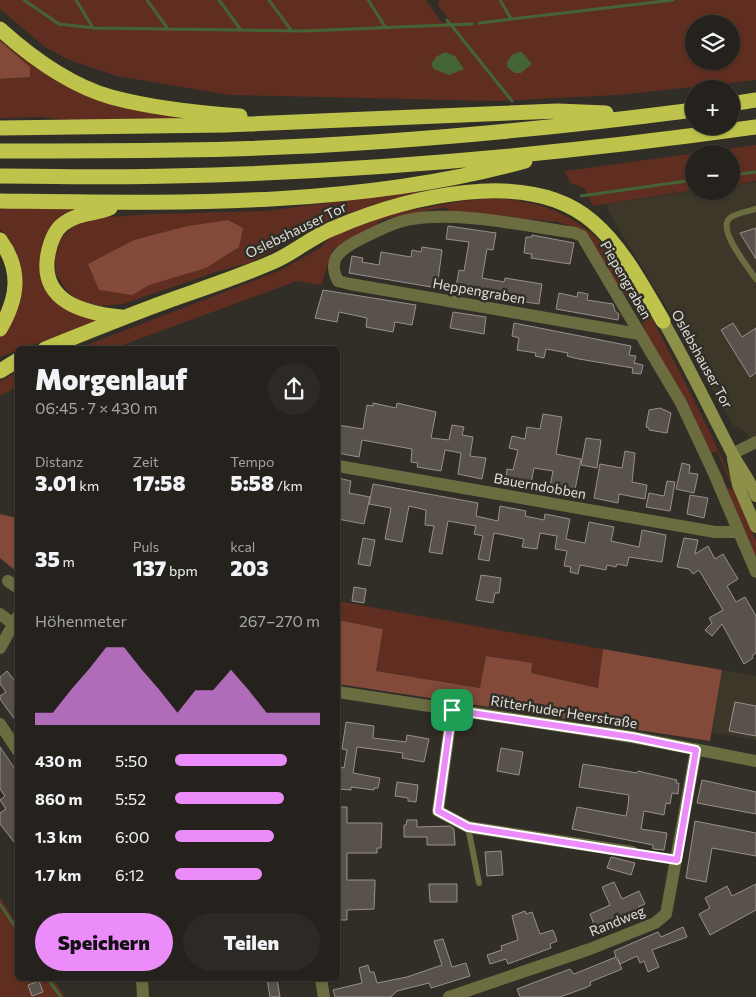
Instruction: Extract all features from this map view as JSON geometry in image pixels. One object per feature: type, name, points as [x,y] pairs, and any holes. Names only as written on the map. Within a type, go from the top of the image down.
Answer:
[{"type":"highway","points":[[0,29],[44,64],[69,79],[110,96],[180,110],[294,122]]},
{"type":"highway","points":[[740,103],[756,100]]},
{"type":"highway","points":[[0,128],[137,127],[558,111],[640,117]]},
{"type":"highway","points":[[0,151],[179,150],[390,140],[685,111]]},
{"type":"highway","points":[[0,176],[170,176],[287,172],[463,160],[668,139],[756,127]]},
{"type":"highway","points":[[0,201],[124,202],[264,198],[355,192],[480,174],[562,150]]},
{"type":"highway","name":"Oslebshauser Tor","points":[[52,346],[122,317],[269,264],[332,228],[363,216],[437,197],[498,190],[531,193],[564,203],[593,221],[612,242],[662,321]]},
{"type":"highway","points":[[122,317],[76,309],[64,300],[52,284],[46,267],[51,241],[62,224],[82,213],[108,210],[124,202]]},
{"type":"highway","points":[[0,240],[13,260],[16,287],[10,311],[0,329]]},
{"type":"highway","points":[[0,363],[15,360]]},
{"type":"highway","points":[[0,371],[15,362]]},
{"type":"main road","name":"Oslebshauser Tor","points":[[662,321],[715,416],[732,454],[750,480],[756,496]]},
{"type":"main road","name":"Oslebshauser Tor","points":[[732,454],[738,485],[756,527]]},
{"type":"street","name":"Piepengraben","points":[[335,258],[341,250],[372,233],[407,220],[454,218],[575,233],[587,241],[680,403],[712,469],[737,532],[756,572]]},
{"type":"street","name":"Heppengraben","points":[[335,258],[333,272],[338,281],[639,334]]},
{"type":"street","points":[[732,454],[756,442]]},
{"type":"street","name":"Bauerndobben","points":[[340,466],[715,532],[737,532]]},
{"type":"street","points":[[0,614],[15,620],[0,648]]},
{"type":"street","name":"Ritterhuder Heerstraße","points":[[340,692],[623,736],[756,761]]},
{"type":"street","points":[[452,710],[438,811],[468,827],[632,852]]},
{"type":"street","points":[[0,724],[15,746]]},
{"type":"street","name":"Randweg","points":[[449,997],[555,961],[655,922],[666,914],[669,908],[696,750]]},
{"type":"street","points":[[142,981],[143,997]]},
{"type":"street","points":[[321,981],[324,997]]},
{"type":"lane","points":[[756,209],[731,217],[728,221],[726,234],[756,279]]},
{"type":"lane","points":[[468,827],[479,883]]},
{"type":"lane","points":[[632,852],[677,860]]},
{"type":"shaded area","points":[[0,0],[426,0],[442,23],[451,22],[438,5],[439,0],[756,0],[756,80],[740,82],[740,80],[685,80],[685,88],[618,95],[497,101],[230,95],[117,76],[69,60],[45,47],[0,9]]},
{"type":"shaded area","points":[[0,33],[64,80],[208,119],[83,121],[40,117],[0,118],[0,79],[29,77],[30,67],[0,41]]},
{"type":"shaded area","points":[[0,41],[30,67],[30,77],[0,79]]},
{"type":"shaded area","points":[[445,52],[455,56],[464,69],[449,75],[434,69],[431,64],[436,57]]},
{"type":"shaded area","points":[[522,52],[532,64],[521,73],[515,73],[507,67],[507,62],[512,55]]},
{"type":"shaded area","points":[[756,145],[756,181],[740,184],[740,147]]},
{"type":"shaded area","points":[[685,155],[685,191],[593,206],[584,188],[570,183],[565,171]]},
{"type":"shaded area","points":[[756,182],[756,447],[747,433],[733,425],[683,335],[608,211],[607,204],[685,192],[685,200],[740,200],[740,184]]},
{"type":"shaded area","points":[[430,190],[372,205],[319,224],[250,263],[219,271],[123,304],[102,306],[81,302],[68,292],[56,274],[55,257],[61,239],[74,224],[93,218],[152,214],[265,211]]},
{"type":"shaded area","points":[[492,198],[529,202],[559,212],[584,227],[605,246],[623,269],[640,296],[703,418],[732,481],[730,482],[717,451],[711,453],[688,404],[647,336],[639,314],[575,228],[559,222],[452,212],[445,207],[381,220],[370,231],[333,249],[321,285],[297,281],[120,346],[85,346],[281,270],[320,248],[332,235],[389,214],[462,201]]},
{"type":"shaded area","points":[[0,206],[77,208],[66,213],[45,239],[58,303],[80,314],[104,319],[30,346],[15,346],[15,352],[0,357],[0,335],[21,295],[21,266],[10,240],[0,229]]},
{"type":"shaded area","points":[[228,220],[243,228],[239,247],[206,268],[149,285],[132,295],[99,290],[88,264],[134,240],[188,226]]},
{"type":"shaded area","points":[[15,373],[15,388],[0,396],[0,381]]},
{"type":"shaded area","points":[[720,469],[727,488],[736,490],[756,541],[756,564],[718,470]]},
{"type":"shaded area","points":[[0,514],[15,518],[15,570],[0,558]]},
{"type":"shaded area","points":[[340,601],[603,649],[599,688],[531,673],[531,663],[486,656],[481,688],[376,671],[383,629],[340,620]]},
{"type":"shaded area","points":[[340,620],[383,629],[376,671],[480,688],[486,656],[532,663],[531,673],[598,688],[603,649],[722,670],[710,741],[340,684]]},
{"type":"shaded area","points":[[722,670],[756,676],[756,740],[712,732]]},
{"type":"shaded area","points":[[0,897],[15,921],[15,981],[54,981],[65,997],[0,997]]},
{"type":"building","points":[[448,226],[496,233],[493,250],[487,249],[482,278],[504,282],[505,278],[542,284],[539,304],[455,292],[459,270],[464,271],[469,242],[446,239]]},
{"type":"building","points":[[756,228],[756,259],[740,233]]},
{"type":"building","points":[[532,235],[574,243],[570,264],[531,258],[532,254],[524,253],[526,237],[532,237]]},
{"type":"building","points":[[422,247],[442,250],[437,288],[349,273],[352,256],[363,258],[362,262],[379,265],[381,252],[411,257],[412,250],[421,252]]},
{"type":"building","points":[[323,290],[416,305],[412,325],[395,322],[393,332],[366,327],[367,318],[339,312],[337,322],[315,318]]},
{"type":"building","points":[[578,292],[588,294],[587,300],[613,304],[615,311],[619,314],[618,320],[556,309],[559,293],[577,297]]},
{"type":"building","points":[[453,312],[486,317],[484,334],[450,328]]},
{"type":"building","points":[[514,323],[631,346],[629,355],[636,356],[634,363],[643,365],[641,374],[632,373],[633,368],[579,359],[567,356],[568,353],[546,349],[544,358],[535,356],[536,353],[517,350],[519,338],[512,336]]},
{"type":"building","points":[[733,323],[742,337],[756,328],[756,373],[750,377],[721,330]]},
{"type":"building","points":[[373,403],[396,408],[397,403],[436,412],[431,438],[449,440],[452,425],[464,427],[462,435],[473,437],[470,456],[486,458],[482,479],[458,474],[461,453],[445,450],[441,471],[417,467],[418,463],[411,462],[412,449],[362,440],[359,457],[340,453],[340,425],[363,429],[367,405],[373,406]]},
{"type":"building","points":[[660,408],[671,413],[667,433],[649,430],[646,427],[649,410]]},
{"type":"building","points":[[543,414],[562,417],[556,454],[581,459],[574,495],[549,491],[553,471],[534,468],[530,488],[505,483],[507,469],[513,470],[518,450],[509,448],[512,436],[525,439],[527,427],[540,429]]},
{"type":"building","points":[[586,438],[601,440],[597,468],[581,465]]},
{"type":"building","points":[[625,451],[635,453],[632,482],[647,485],[645,499],[619,494],[618,503],[594,498],[600,464],[622,468]]},
{"type":"building","points":[[682,463],[690,465],[689,473],[698,474],[694,493],[676,489]]},
{"type":"building","points":[[340,478],[351,481],[349,493],[370,497],[364,524],[340,519]]},
{"type":"building","points":[[667,481],[675,482],[670,511],[646,507],[649,493],[664,496]]},
{"type":"building","points":[[373,484],[478,503],[476,516],[498,521],[500,506],[526,511],[525,516],[544,520],[545,514],[570,519],[566,539],[585,543],[589,522],[614,527],[611,541],[639,547],[642,530],[666,535],[662,562],[629,557],[627,566],[617,564],[616,567],[607,565],[606,570],[580,565],[578,574],[570,572],[571,567],[564,566],[567,551],[555,549],[557,536],[540,533],[537,549],[522,547],[524,539],[494,533],[489,561],[478,559],[483,536],[474,534],[476,526],[448,521],[442,554],[429,552],[434,526],[425,525],[426,510],[409,506],[402,542],[385,539],[391,508],[369,504]]},
{"type":"building","points":[[690,495],[708,498],[704,518],[687,514]]},
{"type":"building","points":[[363,538],[375,540],[370,566],[358,564]]},
{"type":"building","points":[[684,538],[698,540],[695,554],[708,546],[715,559],[723,554],[738,579],[727,586],[736,602],[745,597],[756,616],[756,653],[752,656],[753,658],[744,664],[722,624],[712,636],[705,630],[712,623],[709,618],[723,610],[699,570],[693,574],[689,569],[677,567]]},
{"type":"building","points":[[481,575],[501,578],[499,593],[495,593],[493,603],[476,600]]},
{"type":"building","points":[[354,587],[366,589],[364,603],[352,601]]},
{"type":"building","points":[[7,671],[15,681],[15,720],[0,699],[0,696],[6,692],[0,684],[0,677]]},
{"type":"building","points":[[735,702],[756,706],[756,736],[729,731]]},
{"type":"building","points":[[346,722],[374,726],[373,738],[406,742],[407,735],[429,739],[424,762],[402,758],[403,753],[357,747],[353,773],[380,778],[378,788],[374,788],[374,790],[351,787],[351,790],[340,789],[341,767],[344,768],[347,750],[342,749]]},
{"type":"building","points":[[0,747],[15,769],[15,843],[0,824],[0,813],[6,809],[0,800],[5,796],[0,789]]},
{"type":"building","points":[[501,748],[523,752],[519,775],[497,771]]},
{"type":"building","points":[[583,764],[637,773],[638,771],[677,780],[676,783],[679,783],[678,794],[672,793],[670,804],[666,803],[664,815],[644,811],[641,829],[667,833],[664,850],[653,849],[653,845],[572,829],[577,807],[626,816],[628,806],[629,795],[579,787]]},
{"type":"building","points":[[702,780],[756,792],[756,814],[697,803]]},
{"type":"building","points":[[397,782],[418,785],[416,802],[408,801],[408,798],[395,796]]},
{"type":"building","points":[[340,807],[347,807],[347,823],[382,823],[381,848],[377,848],[377,853],[347,853],[347,880],[375,880],[375,885],[374,909],[347,910],[347,920],[340,920]]},
{"type":"building","points":[[407,820],[417,820],[417,827],[450,826],[454,829],[455,845],[427,845],[427,837],[404,837],[404,825],[406,825]]},
{"type":"building","points":[[695,821],[756,833],[756,856],[712,848],[706,882],[686,878]]},
{"type":"building","points":[[501,851],[503,875],[487,876],[485,852]]},
{"type":"building","points":[[611,857],[635,863],[631,875],[607,868]]},
{"type":"building","points":[[614,882],[622,899],[639,891],[645,904],[638,907],[640,911],[604,927],[602,924],[595,927],[590,914],[610,905],[602,887]]},
{"type":"building","points":[[429,884],[457,884],[457,902],[430,902]]},
{"type":"building","points":[[756,884],[756,910],[710,935],[699,914],[710,908],[705,898],[727,886],[732,896]]},
{"type":"building","points":[[525,911],[526,914],[532,912],[540,934],[553,930],[557,941],[550,944],[551,948],[508,964],[506,959],[490,964],[487,955],[502,950],[501,946],[518,940],[512,916]]},
{"type":"building","points":[[683,927],[687,937],[652,950],[659,967],[648,972],[644,961],[640,963],[637,956],[620,964],[617,958],[622,969],[590,982],[591,985],[585,988],[560,997],[520,997],[517,989],[570,969],[574,974],[616,957],[614,951],[658,932],[661,937]]},
{"type":"building","points":[[443,939],[452,967],[466,963],[470,976],[431,988],[429,983],[397,991],[391,997],[335,997],[333,990],[362,983],[359,968],[368,965],[370,972],[374,972],[377,983],[407,977],[442,965],[434,941]]},
{"type":"building","points":[[39,981],[43,992],[32,996],[28,985]]},
{"type":"building","points":[[267,981],[277,981],[280,997],[270,997]]},
{"type":"waterway","points":[[24,0],[59,24],[94,28],[303,31],[472,24]]},
{"type":"waterway","points":[[76,0],[93,28]]},
{"type":"waterway","points":[[147,0],[168,29]]},
{"type":"waterway","points":[[219,0],[241,30]]},
{"type":"waterway","points":[[269,0],[291,30]]},
{"type":"waterway","points":[[368,0],[386,28]]},
{"type":"waterway","points":[[500,0],[511,19]]},
{"type":"waterway","points":[[479,23],[673,0]]},
{"type":"waterway","points":[[447,20],[512,101]]},
{"type":"waterway","points":[[740,174],[756,172]]},
{"type":"waterway","points":[[581,196],[685,181]]},
{"type":"waterway","points":[[0,904],[15,926]]},
{"type":"waterway","points":[[49,981],[61,997]]},
{"type":"route","points":[[452,710],[632,737],[696,750],[677,860],[468,827],[438,811],[452,710]]}]
